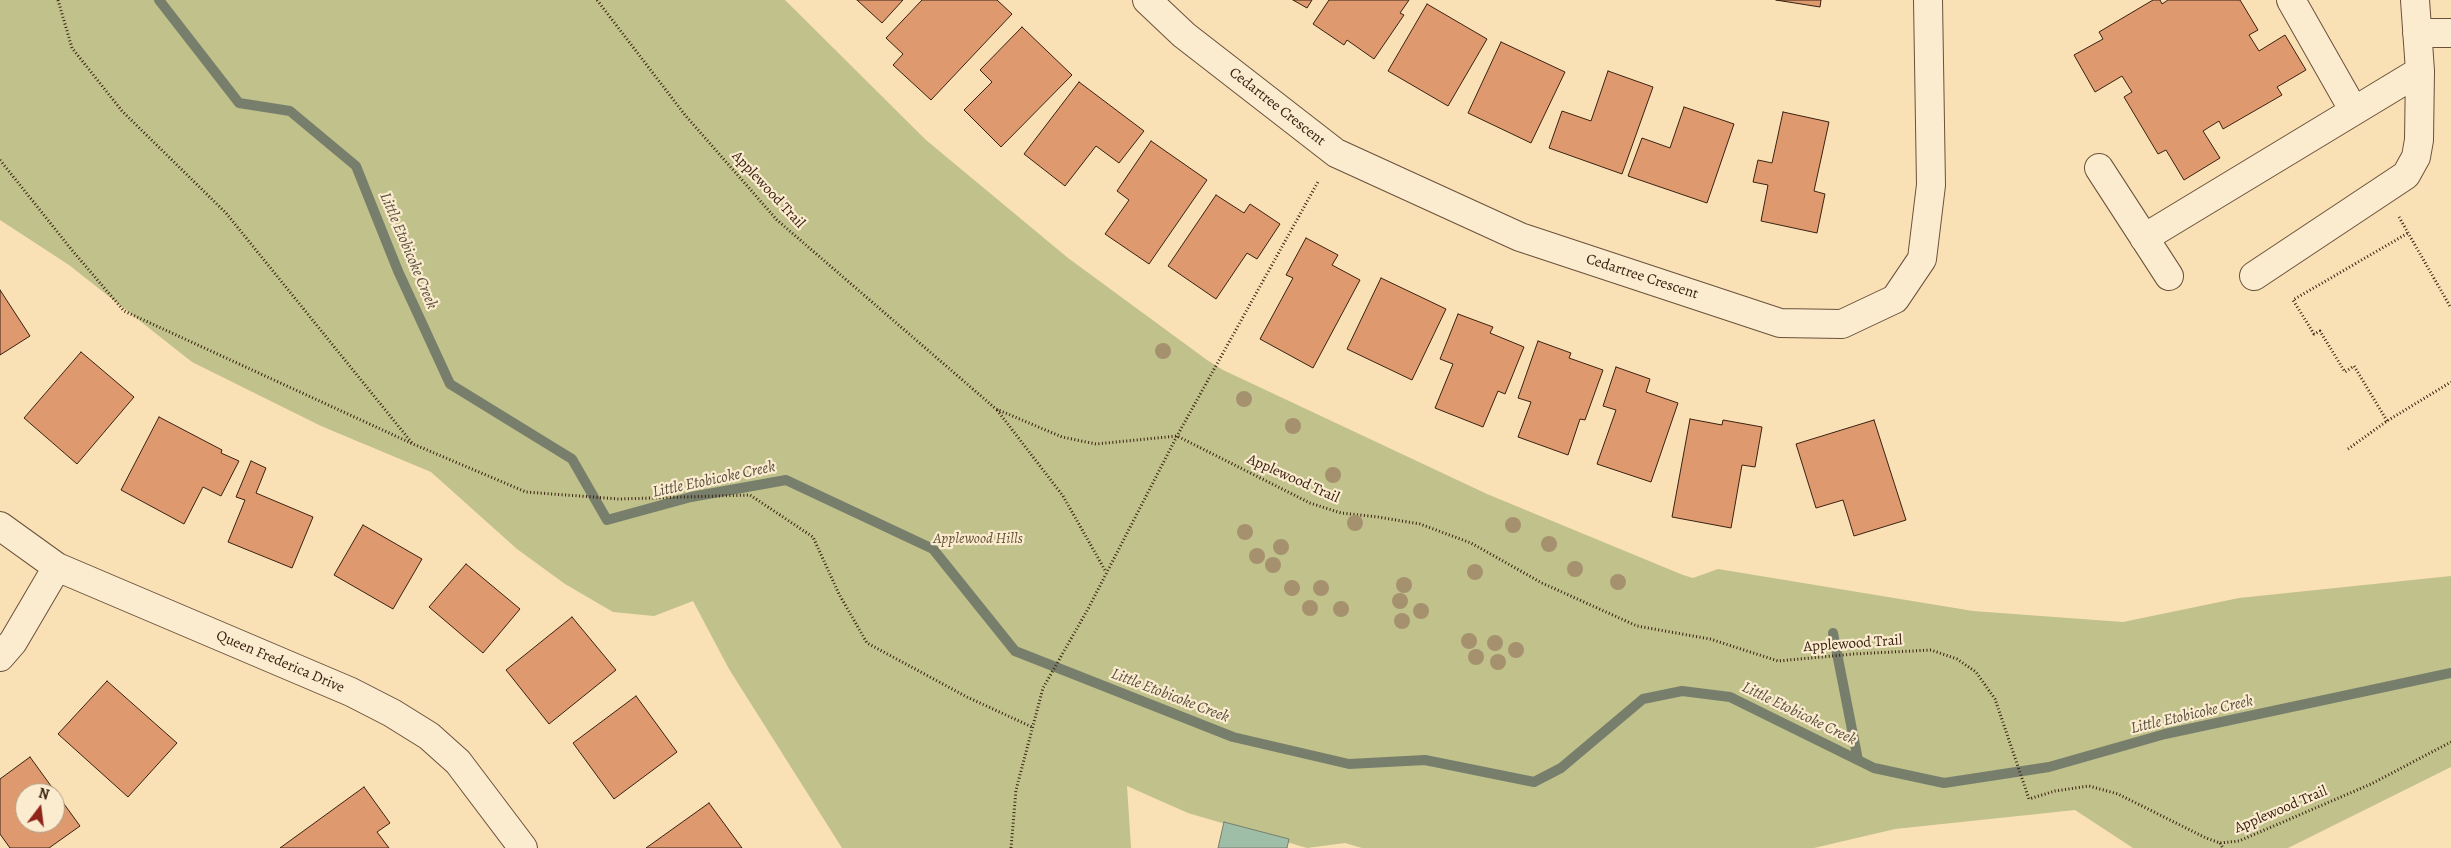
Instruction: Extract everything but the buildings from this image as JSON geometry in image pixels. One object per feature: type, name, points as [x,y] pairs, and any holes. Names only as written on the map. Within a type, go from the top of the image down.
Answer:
[{"type":"street","name":"Cedartree Crescent","points":[[1147,0],[1184,35],[1336,153],[1520,237],[1780,323],[1842,324],[1894,299],[1922,259],[1931,185],[1928,0]]},
{"type":"street","points":[[2291,0],[2354,111]]},
{"type":"street","points":[[2254,276],[2406,175],[2416,157],[2419,140],[2420,71],[2415,0]]},
{"type":"street","points":[[2417,33],[2451,33]]},
{"type":"street","points":[[2144,238],[2420,71]]},
{"type":"street","points":[[2099,168],[2169,276]]},
{"type":"street","name":"Queen Frederica Drive","points":[[0,526],[58,568],[352,692],[392,712],[429,736],[458,762],[524,848]]},
{"type":"street","points":[[0,656],[13,642],[58,568]]},
{"type":"path","points":[[58,0],[72,48],[122,111],[226,213],[413,444]]},
{"type":"path","name":"Applewood Trail","points":[[597,0],[685,115],[777,220],[996,409],[1063,496],[1106,573]]},
{"type":"path","points":[[1011,848],[1016,790],[1043,688],[1088,609],[1177,436],[1336,153]]},
{"type":"path","points":[[0,160],[71,249],[124,311],[413,444],[526,492],[619,499],[750,495],[813,537],[839,594],[867,643],[967,697],[1032,727]]},
{"type":"path","points":[[2383,190],[2451,308]]},
{"type":"path","points":[[2387,421],[2354,366],[2345,372],[2320,330],[2314,334],[2293,300],[2408,233]]},
{"type":"path","points":[[2348,449],[2387,421],[2451,382]]},
{"type":"path","name":"Applewood Trail","points":[[996,409],[1062,437],[1096,444],[1177,436],[1310,503],[1341,513],[1378,516],[1420,524],[1471,543],[1542,584],[1637,626],[1710,640],[1778,661],[1854,654],[1931,650],[1957,659],[1976,672],[1995,699],[2029,799],[2055,791],[2089,786],[2118,794],[2206,838],[2220,842],[2239,842],[2371,784],[2451,742]]},
{"type":"path","points":[[2220,842],[2223,848]]},
{"type":"green space","name":"Applewood Hills","points":[[0,0],[785,0],[926,140],[1068,258],[1207,360],[1223,370],[1487,494],[1683,575],[1693,578],[1718,569],[1973,611],[2123,622],[2239,598],[2451,576],[2451,767],[2288,848],[2133,848],[2075,810],[1895,829],[1814,848],[1362,848],[1345,843],[1307,848],[1188,813],[1127,786],[1131,848],[842,848],[729,669],[693,601],[654,616],[613,612],[565,584],[517,549],[431,472],[321,426],[192,362],[69,265],[0,220]]},
{"type":"shaded area","points":[[1224,822],[1289,839],[1287,848],[1218,848]]},
{"type":"waterway","name":"Little Etobicoke Creek","points":[[159,0],[239,103],[290,111],[356,166],[398,271],[450,384],[572,459],[607,520],[691,497],[786,480],[933,549],[1015,651],[1233,737],[1349,764],[1425,760],[1534,782],[1561,768],[1643,699],[1682,691],[1730,697],[1874,768],[1944,783],[2049,767],[2165,734],[2451,673]]},
{"type":"waterway","points":[[1833,633],[1858,760]]}]
